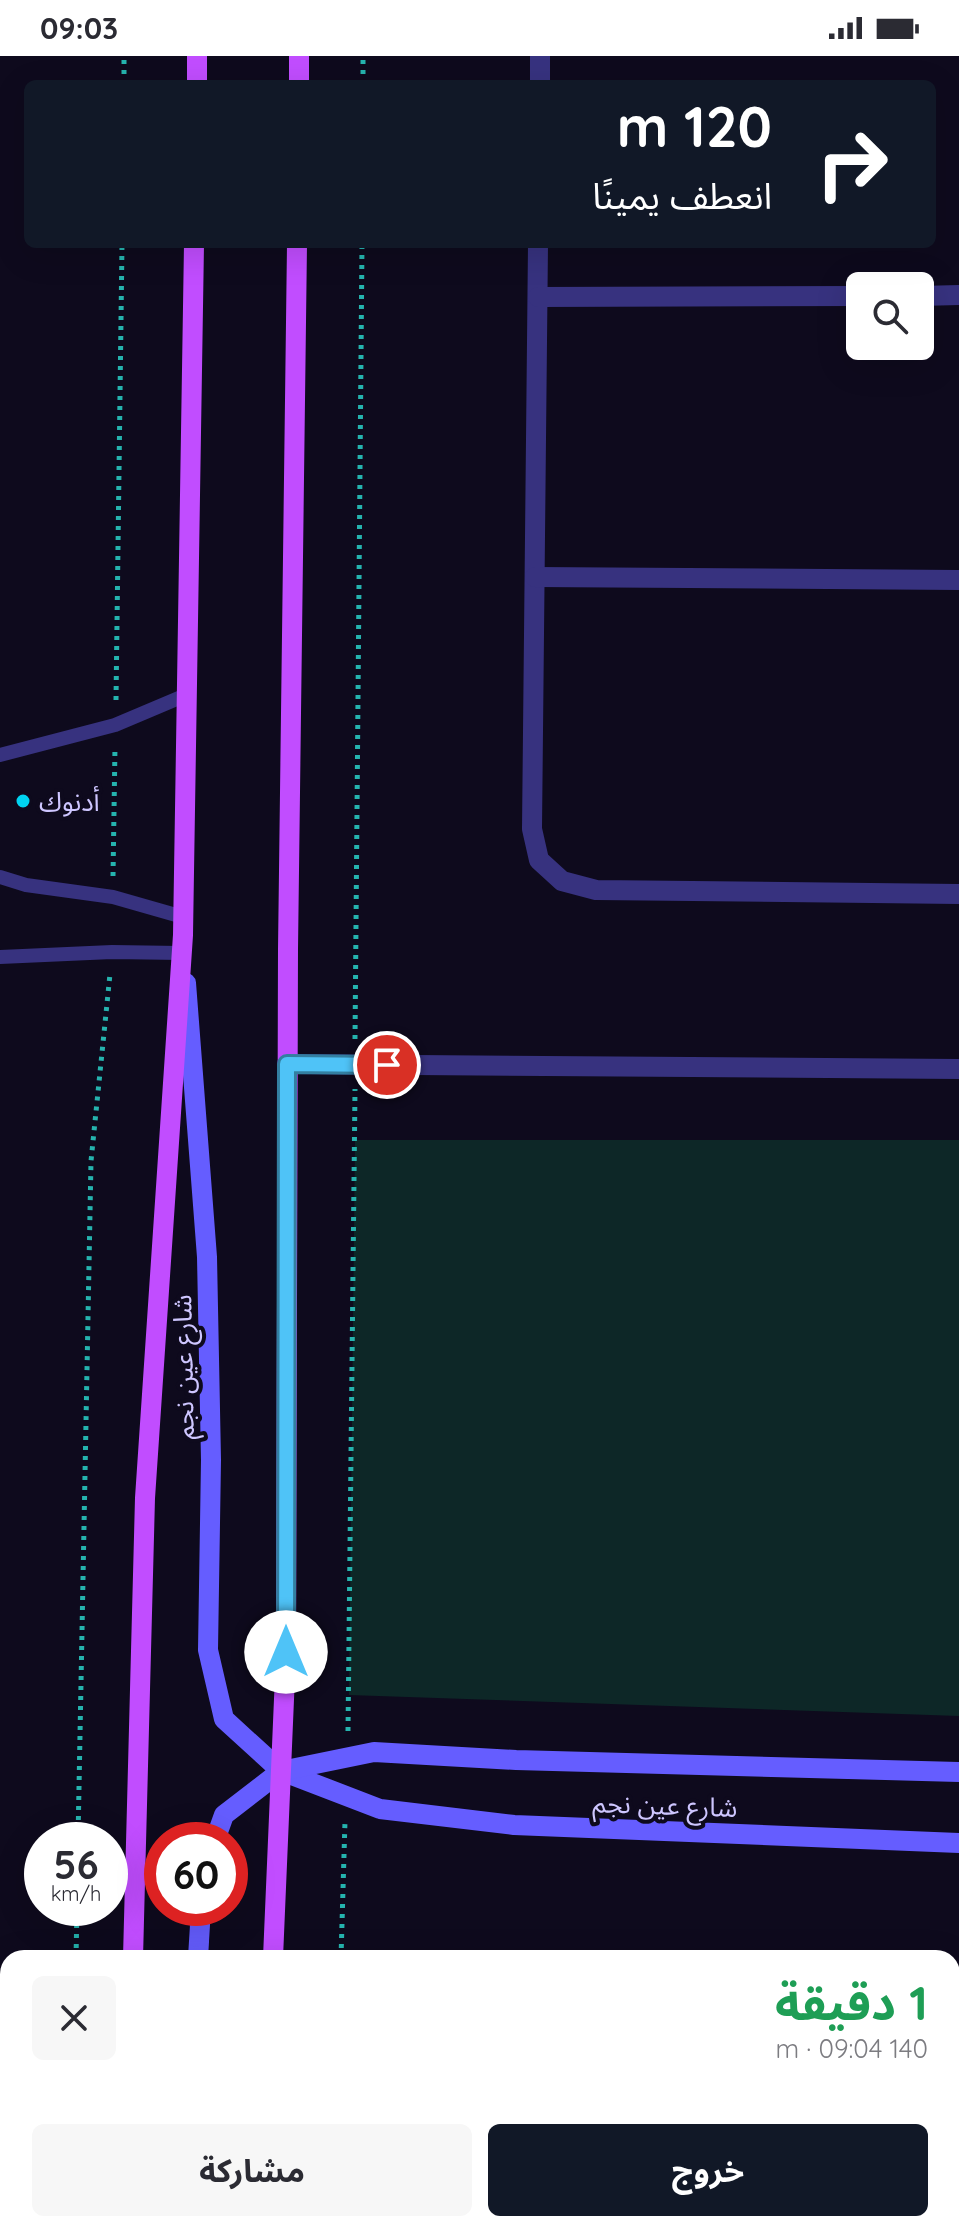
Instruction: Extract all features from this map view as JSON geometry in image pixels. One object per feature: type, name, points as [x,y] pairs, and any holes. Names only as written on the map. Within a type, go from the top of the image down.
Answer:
[{"type":"main road","points":[[197,56],[197,80]]},
{"type":"main road","points":[[299,56],[299,80]]},
{"type":"main road","points":[[133,1950],[145,1498],[182,935],[194,248]]},
{"type":"main road","points":[[273,1950],[286,1636],[287,1064],[297,248]]},
{"type":"main road","name":"شارع عين نجم","points":[[182,935],[207,1257],[211,1460],[208,1650],[224,1719],[281,1771],[380,1809],[514,1825],[959,1843]]},
{"type":"main road","name":"شارع عين نجم","points":[[221,1822],[224,1815],[281,1771],[374,1752],[516,1760],[959,1772]]},
{"type":"main road","points":[[198,1950],[200,1926]]},
{"type":"street","points":[[540,56],[540,80]]},
{"type":"street","points":[[538,248],[532,829],[539,860],[562,881],[596,890],[959,894]]},
{"type":"street","points":[[934,296],[959,295]]},
{"type":"street","points":[[538,297],[846,296]]},
{"type":"street","points":[[535,577],[959,580]]},
{"type":"street","points":[[287,1064],[959,1069]]},
{"type":"lane","points":[[0,755],[115,725],[186,695]]},
{"type":"lane","points":[[0,877],[26,885],[113,897],[182,935]]},
{"type":"lane","points":[[0,957],[112,952],[182,935]]},
{"type":"path","points":[[124,56],[124,80]]},
{"type":"path","points":[[363,56],[363,80]]},
{"type":"path","points":[[113,897],[122,248]]},
{"type":"path","points":[[348,1758],[362,248]]},
{"type":"path","points":[[78,1822],[91,1161],[112,952]]},
{"type":"path","points":[[341,1950],[345,1796]]},
{"type":"path","points":[[76,1950],[77,1926]]},
{"type":"green space","points":[[355,1140],[959,1140],[959,1716],[349,1695]]},
{"type":"place","name":"أدنوك","points":[[23,801]]},
{"type":"route","points":[[286,1652],[287,1064],[387,1065]]}]
